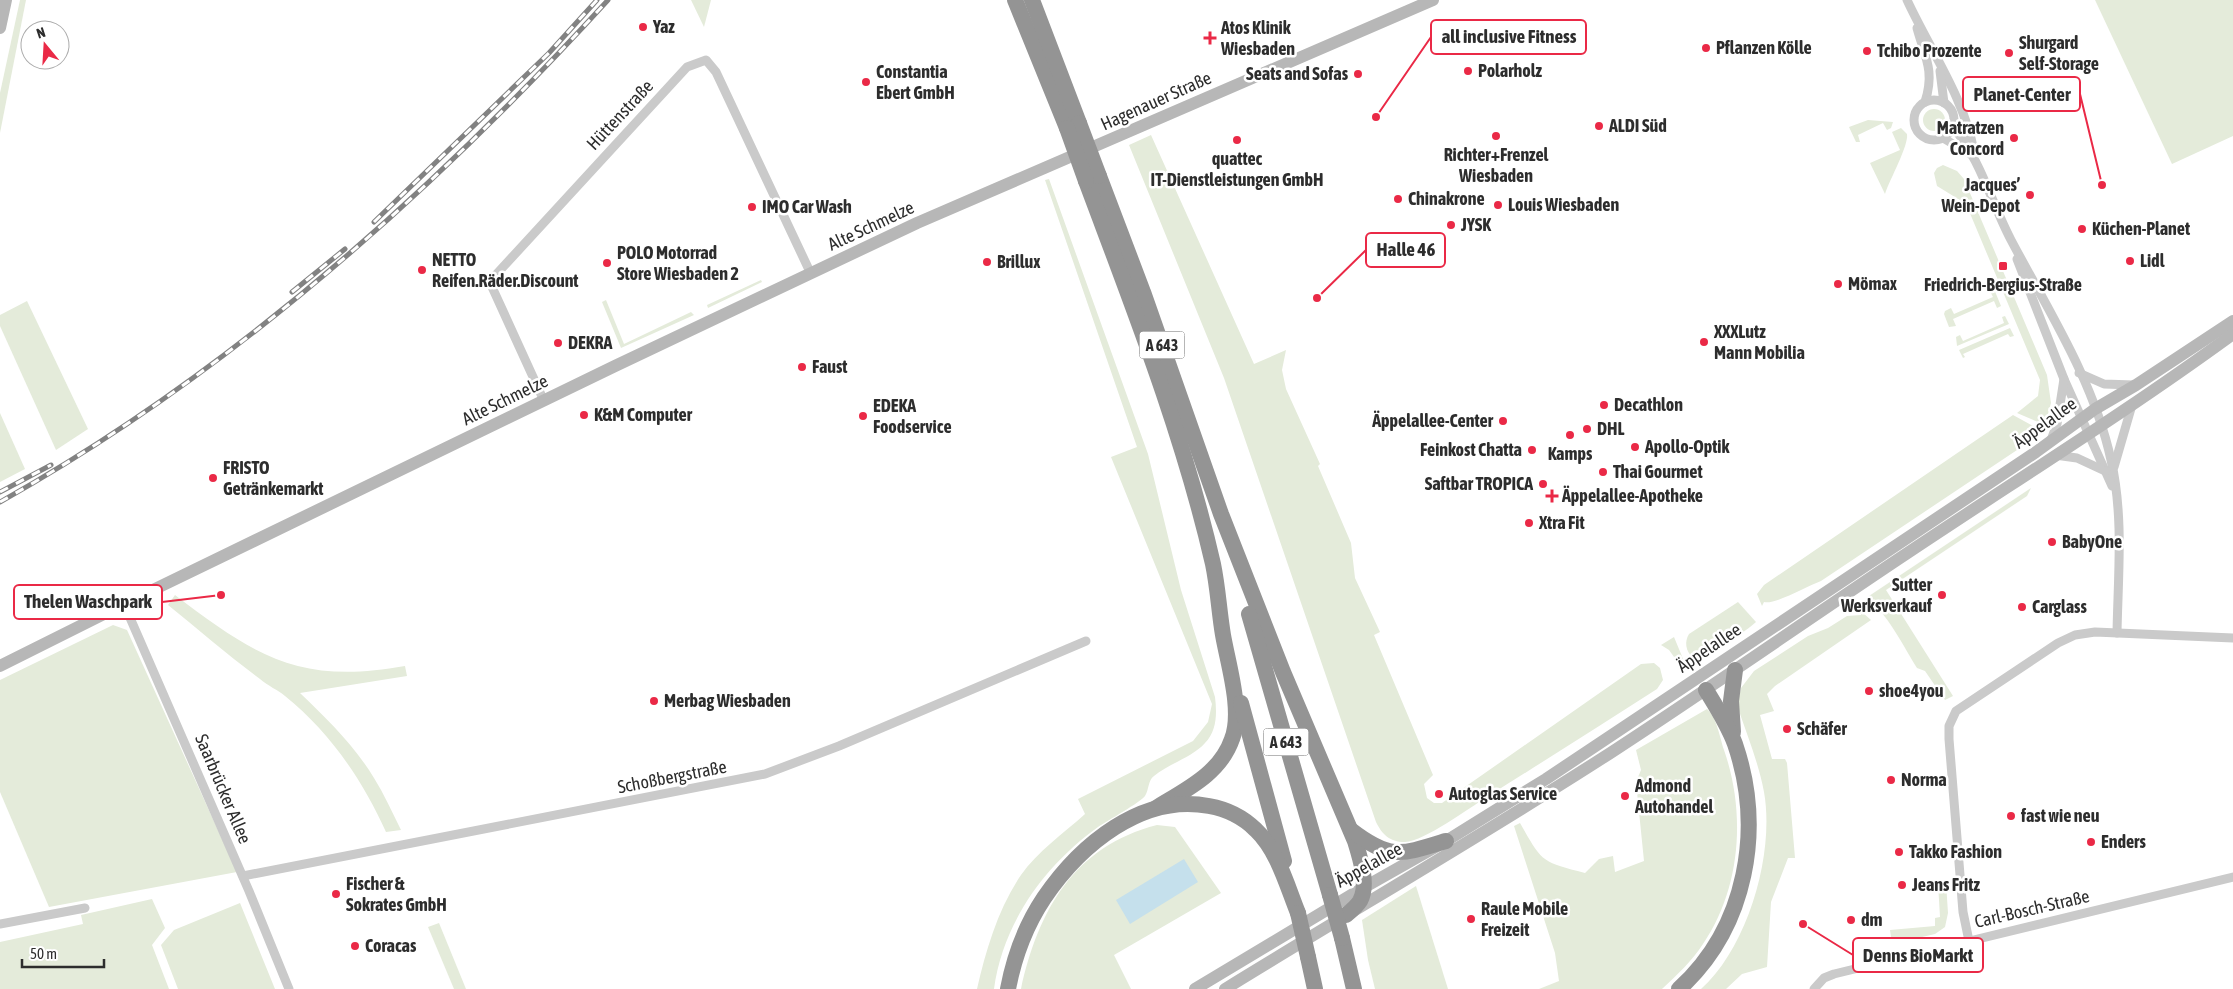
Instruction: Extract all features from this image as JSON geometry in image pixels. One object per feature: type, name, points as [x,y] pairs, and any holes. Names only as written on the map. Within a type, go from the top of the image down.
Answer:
[{"type":"highway","name":"A 643","points":[[1015,0],[1073,126]]},
{"type":"highway","name":"A 643","points":[[1032,0],[1156,369],[1197,502],[1213,565],[1226,646],[1298,914],[1315,989]]},
{"type":"highway","name":"A 643","points":[[1093,179],[1144,292],[1221,514],[1330,895],[1354,989]]},
{"type":"highway","points":[[1221,514],[1282,672],[1351,830],[1360,858],[1363,888],[1361,899],[1346,916]]},
{"type":"highway","points":[[1156,808],[1209,774],[1229,748],[1233,737],[1236,715],[1226,646]]},
{"type":"highway","points":[[1734,744],[1731,701],[1735,670]]},
{"type":"highway","points":[[1679,989],[1699,968],[1716,944],[1735,904],[1748,860],[1749,816],[1743,773],[1726,724],[1702,684]]},
{"type":"highway","points":[[1008,989],[1014,964],[1026,931],[1043,899],[1061,875],[1081,854],[1104,835],[1130,819],[1156,808],[1172,804],[1198,804],[1226,811],[1248,823],[1257,831],[1273,854],[1298,914]]},
{"type":"highway","points":[[1351,830],[1381,850],[1392,853],[1418,850],[1446,841]]},
{"type":"main road","points":[[0,28],[6,0]]},
{"type":"main road","name":"Hagenauer Straße","points":[[1030,175],[1433,0]]},
{"type":"main road","name":"Alte Schmelze","points":[[0,666],[544,400],[918,223],[1030,175]]},
{"type":"main road","name":"Äppelallee","points":[[1225,989],[1528,805],[2051,441],[2082,417],[2136,385],[2233,321]]},
{"type":"main road","name":"Äppelallee","points":[[1195,989],[1363,888],[1446,841],[1702,684],[1735,670],[1806,620],[2054,455],[2102,427],[2233,334]]},
{"type":"street","points":[[1906,0],[1925,34],[1940,68],[1951,85],[1966,123],[1974,157]]},
{"type":"street","points":[[1915,18],[1930,66],[1930,86],[1926,102]]},
{"type":"street","name":"Hüttenstraße","points":[[544,400],[492,287],[492,279],[687,67],[706,60],[716,72],[810,274]]},
{"type":"street","points":[[1940,68],[1944,103]]},
{"type":"street","points":[[1974,157],[1943,138],[1927,139],[1915,128],[1915,112],[1926,102],[1935,100],[1944,103],[1952,111],[1953,126],[1974,157],[2011,240],[2064,379],[2089,435],[2109,472]]},
{"type":"street","points":[[1943,138],[1953,126]]},
{"type":"street","points":[[2011,240],[2029,270],[2079,373],[2102,427],[2109,472],[2116,493],[2119,530],[2117,633]]},
{"type":"street","points":[[2079,373],[2104,384],[2136,385]]},
{"type":"street","points":[[2051,441],[2057,424],[2064,379]]},
{"type":"street","points":[[2109,472],[2132,405]]},
{"type":"street","points":[[2054,455],[2077,458],[2109,472]]},
{"type":"street","name":"Saarbrücker Allee","points":[[124,604],[243,876],[289,989]]},
{"type":"street","points":[[1969,941],[1963,912],[1949,739],[1952,718],[1960,707],[2063,640],[2082,634],[2117,633],[2233,638]]},
{"type":"street","name":"Schoßbergstraße","points":[[243,876],[765,774],[840,746],[1086,641]]},
{"type":"street","name":"Carl-Bosch-Straße","points":[[1814,989],[1824,978],[1834,974],[2233,877]]},
{"type":"street","points":[[0,924],[85,908]]},
{"type":"green space","points":[[20,0],[26,0],[22,20],[20,20],[20,31],[0,133],[0,93]]},
{"type":"green space","points":[[691,0],[711,0],[704,27]]},
{"type":"green space","points":[[2095,0],[2233,0],[2233,136],[2172,164]]},
{"type":"green space","points":[[1934,109],[1942,112],[1945,120],[1942,128],[1934,131],[1926,128],[1923,120],[1926,112]]},
{"type":"green space","points":[[1868,120],[1893,122],[1891,128],[1887,130],[1883,123],[1858,135],[1860,142],[1856,142],[1849,127]]},
{"type":"green space","points":[[1901,128],[1907,134],[1907,139],[1885,194],[1870,163],[1900,150],[1892,132]]},
{"type":"green space","points":[[1151,135],[1254,364],[1286,350],[1282,370],[1286,389],[1320,464],[1318,466],[1351,543],[1355,578],[1380,632],[1374,635],[1433,775],[1424,784],[1427,798],[1434,803],[1442,803],[1641,664],[1654,663],[1660,668],[1663,680],[1657,689],[1447,823],[1414,840],[1399,842],[1390,839],[1376,822],[1224,378],[1129,145]]},
{"type":"green space","points":[[1943,165],[1957,171],[1964,179],[2047,375],[2051,403],[2045,425],[2017,413],[2038,396],[2040,380],[1969,211],[1963,202],[1937,186],[1934,173],[1937,168]]},
{"type":"green space","points":[[1049,179],[1148,454],[1181,590],[1215,697],[1216,715],[1212,733],[1200,748],[1154,776],[1142,799],[1098,827],[1060,859],[1029,898],[1017,919],[1006,941],[994,989],[977,989],[994,930],[1013,888],[1035,858],[1085,814],[1078,799],[1193,741],[1208,722],[1212,704],[1111,457],[1137,447],[1045,180]]},
{"type":"green space","points":[[761,280],[762,282],[708,308],[707,305]]},
{"type":"green space","points":[[1994,289],[2001,306],[1997,308],[1994,301],[1953,319],[1956,326],[1949,327],[1944,314],[1945,311],[1951,308],[1954,314],[1993,297],[1990,291]]},
{"type":"green space","points":[[606,300],[624,344],[691,312],[694,315],[621,348],[602,302]]},
{"type":"green space","points":[[27,301],[88,429],[56,450],[0,326],[0,315]]},
{"type":"green space","points":[[2005,316],[2009,324],[1957,346],[1956,337],[1960,335],[1963,341],[2004,323],[2002,317]]},
{"type":"green space","points":[[2010,328],[2014,336],[2010,337],[2008,334],[1963,354],[1965,357],[1963,358],[1959,350]]},
{"type":"green space","points":[[0,413],[25,469],[0,482]]},
{"type":"green space","points":[[2013,415],[2042,431],[2032,440],[1821,581],[1776,601],[1764,602],[1762,606],[1757,594],[1764,585]]},
{"type":"green space","points":[[2031,488],[2027,496],[1886,590],[1953,696],[1945,700],[1925,671],[1917,668],[1880,611],[1867,600],[1869,596]]},
{"type":"green space","points":[[175,595],[230,634],[255,649],[281,660],[307,668],[336,672],[368,671],[405,666],[407,676],[300,693],[358,754],[378,784],[401,830],[386,832],[356,776],[317,725],[285,696],[248,670],[168,605]]},
{"type":"green space","points":[[1738,602],[1756,622],[1715,650],[1698,657],[1692,657],[1686,646],[1689,634]]},
{"type":"green space","points":[[1862,612],[1871,620],[1775,686],[1767,694],[1774,711],[1760,715],[1772,759],[1785,759],[1787,763],[1795,858],[1788,858],[1771,902],[1767,967],[1742,974],[1726,989],[1701,989],[1718,971],[1732,949],[1744,924],[1754,898],[1765,843],[1766,816],[1764,792],[1739,711],[1738,701],[1741,688],[1754,671],[1808,636],[1828,628],[1847,616],[1861,615]]},
{"type":"green space","points":[[113,625],[127,630],[237,872],[49,907],[0,792],[0,680]]},
{"type":"green space","points":[[1674,637],[1686,666],[1682,668],[1669,650],[1661,645]]},
{"type":"green space","points":[[1707,709],[1716,723],[1731,774],[1737,824],[1736,850],[1732,875],[1716,922],[1703,944],[1679,973],[1662,989],[1539,989],[1559,981],[1555,953],[1514,826],[1520,823],[1533,846],[1544,858],[1551,863],[1570,869],[1585,873],[1599,859],[1613,856],[1615,872],[1644,861],[1636,782],[1641,770],[1636,750]]},
{"type":"green space","points":[[1157,825],[1175,827],[1221,893],[1114,955],[1131,989],[1021,989],[1028,960],[1038,933],[1050,908],[1064,886],[1082,866],[1103,849],[1128,835]]},
{"type":"green space","points":[[1938,883],[1946,883],[1948,913],[1945,927],[1935,934],[1892,944],[1890,930],[1935,926],[1935,918],[1940,917]]},
{"type":"green space","points":[[1416,886],[1448,989],[1375,989],[1368,960],[1362,920]]},
{"type":"green space","points":[[152,899],[165,928],[152,945],[169,989],[0,989],[0,942],[83,924],[81,915]]},
{"type":"green space","points":[[240,903],[275,989],[178,989],[161,945],[174,930]]},
{"type":"green space","points":[[439,923],[466,989],[454,989],[428,927]]},
{"type":"water","points":[[1184,859],[1198,882],[1130,924],[1116,900]]},
{"type":"railway","points":[[374,222],[549,53],[597,0]]},
{"type":"railway","points":[[0,502],[85,452],[167,397],[247,338],[324,275],[399,210],[471,142],[541,72],[608,0]]},
{"type":"railway","points":[[292,292],[345,249]]},
{"type":"railway","points":[[0,492],[51,465]]},
{"type":"place","name":"Yaz","points":[[643,27]]},
{"type":"place","name":"Atos Klinik Wiesbaden","points":[[1210,38]]},
{"type":"place","name":"Pflanzen Kölle","points":[[1706,48]]},
{"type":"place","name":"Tchibo Prozente","points":[[1867,51]]},
{"type":"place","name":"Shurgard Self-Storage","points":[[2009,53]]},
{"type":"place","name":"Polarholz","points":[[1468,71]]},
{"type":"place","name":"Seats and Sofas","points":[[1358,74]]},
{"type":"place","name":"Constantia Ebert GmbH","points":[[866,82]]},
{"type":"place","name":"all inclusive Fitness","points":[[1376,117]]},
{"type":"place","name":"ALDI Süd","points":[[1599,126]]},
{"type":"place","name":"Richter+Frenzel Wiesbaden","points":[[1496,136]]},
{"type":"place","name":"Matratzen Concord","points":[[2014,138]]},
{"type":"place","name":"quattec IT-Dienstleistungen GmbH","points":[[1237,140]]},
{"type":"place","name":"Planet-Center","points":[[2102,185]]},
{"type":"place","name":"Jacques’ Wein-Depot","points":[[2030,195]]},
{"type":"place","name":"Chinakrone","points":[[1398,199]]},
{"type":"place","name":"Louis Wiesbaden","points":[[1498,205]]},
{"type":"place","name":"IMO Car Wash","points":[[752,207]]},
{"type":"place","name":"JYSK","points":[[1451,225]]},
{"type":"place","name":"Küchen-Planet","points":[[2082,229]]},
{"type":"place","name":"Lidl","points":[[2130,261]]},
{"type":"place","name":"Brillux","points":[[987,262]]},
{"type":"place","name":"POLO Motorrad Store Wiesbaden 2","points":[[607,263]]},
{"type":"place","name":"Friedrich-Bergius-Straße","points":[[2003,266]]},
{"type":"place","name":"NETTO Reifen.Räder.Discount","points":[[422,270]]},
{"type":"place","name":"Mömax","points":[[1838,284]]},
{"type":"place","name":"Halle 46","points":[[1317,298]]},
{"type":"place","name":"XXXLutz Mann Mobilia","points":[[1704,342]]},
{"type":"place","name":"DEKRA","points":[[558,343]]},
{"type":"place","name":"Faust","points":[[802,367]]},
{"type":"place","name":"Decathlon","points":[[1604,405]]},
{"type":"place","name":"K&M Computer","points":[[584,415]]},
{"type":"place","name":"EDEKA Foodservice","points":[[863,416]]},
{"type":"place","name":"Äppelallee-Center","points":[[1503,421]]},
{"type":"place","name":"DHL","points":[[1587,429]]},
{"type":"place","name":"Kamps","points":[[1570,435]]},
{"type":"place","name":"Apollo-Optik","points":[[1635,447]]},
{"type":"place","name":"Feinkost Chatta","points":[[1532,450]]},
{"type":"place","name":"Thai Gourmet","points":[[1603,472]]},
{"type":"place","name":"FRISTO Getränkemarkt","points":[[213,478]]},
{"type":"place","name":"Saftbar TROPICA","points":[[1543,484]]},
{"type":"place","name":"Äppelallee-Apotheke","points":[[1552,496]]},
{"type":"place","name":"Xtra Fit","points":[[1529,523]]},
{"type":"place","name":"BabyOne","points":[[2052,542]]},
{"type":"place","name":"Thelen Waschpark","points":[[221,595]]},
{"type":"place","name":"Sutter Werksverkauf","points":[[1942,595]]},
{"type":"place","name":"Carglass","points":[[2022,607]]},
{"type":"place","name":"shoe4you","points":[[1869,691]]},
{"type":"place","name":"Merbag Wiesbaden","points":[[654,701]]},
{"type":"place","name":"Schäfer","points":[[1787,729]]},
{"type":"place","name":"Norma","points":[[1891,780]]},
{"type":"place","name":"Autoglas Service","points":[[1439,794]]},
{"type":"place","name":"Admond Autohandel","points":[[1625,796]]},
{"type":"place","name":"fast wie neu","points":[[2011,816]]},
{"type":"place","name":"Enders","points":[[2091,842]]},
{"type":"place","name":"Takko Fashion","points":[[1899,852]]},
{"type":"place","name":"Jeans Fritz","points":[[1902,885]]},
{"type":"place","name":"Fischer & Sokrates GmbH","points":[[336,894]]},
{"type":"place","name":"Raule Mobile Freizeit","points":[[1471,919]]},
{"type":"place","name":"dm","points":[[1851,920]]},
{"type":"place","name":"Denns BioMarkt","points":[[1803,924]]},
{"type":"place","name":"Coracas","points":[[355,946]]}]
